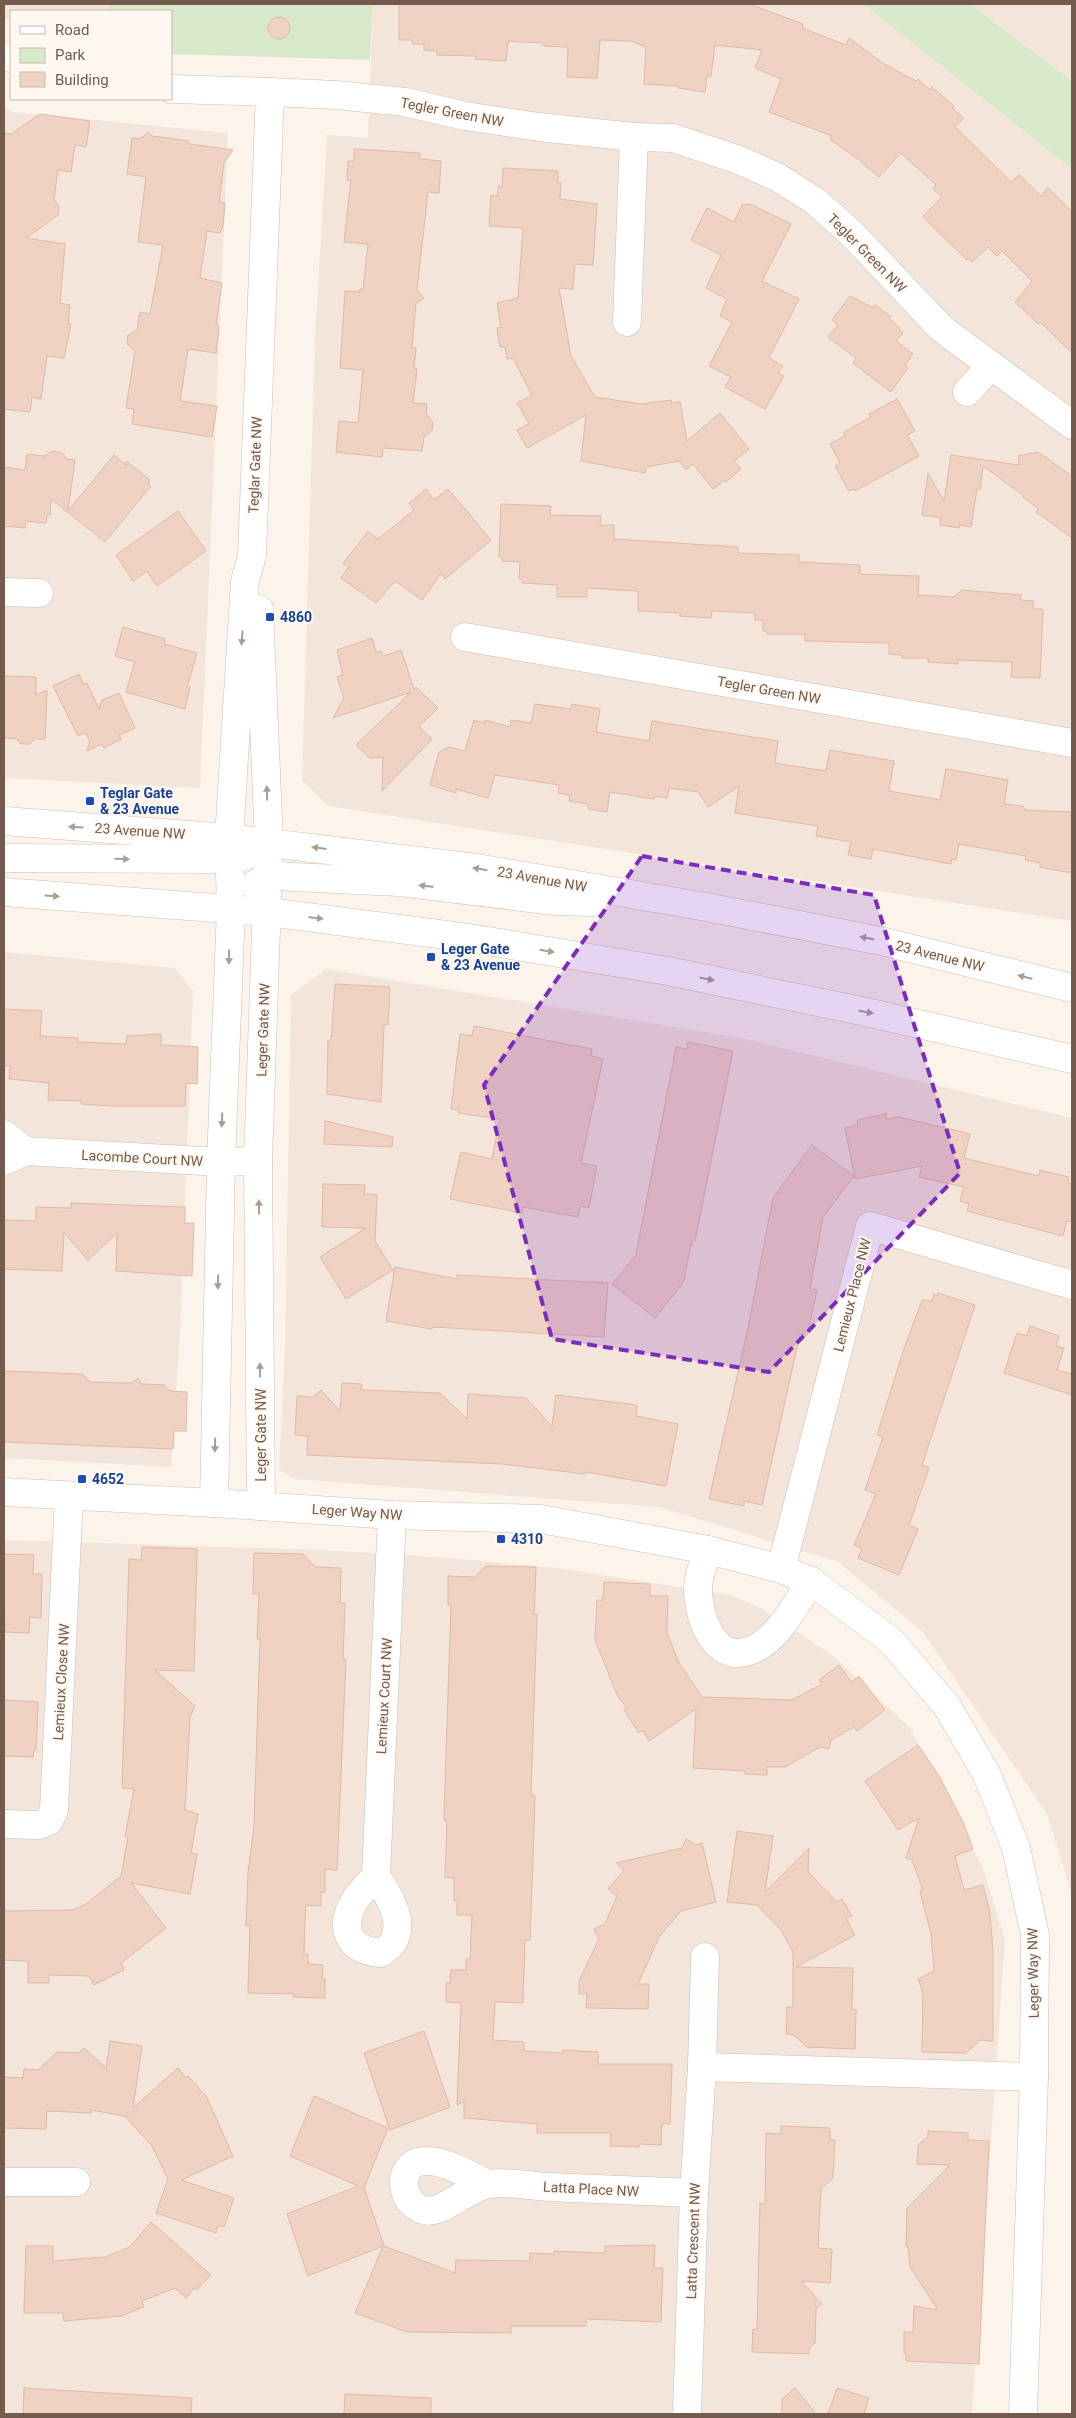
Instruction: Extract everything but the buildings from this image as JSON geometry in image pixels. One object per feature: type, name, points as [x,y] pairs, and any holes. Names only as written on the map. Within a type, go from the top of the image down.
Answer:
[{"type":"street","name":"Tegler Green NW","points":[[172,89],[336,95],[405,102],[465,116],[539,127],[634,137],[672,138],[739,160],[777,177],[815,201],[851,233],[942,329],[1072,425]]},
{"type":"street","name":"Teglar Gate NW","points":[[230,848],[245,581],[252,556],[270,92]]},
{"type":"street","points":[[627,322],[634,137]]},
{"type":"street","points":[[967,392],[991,366]]},
{"type":"street","name":"Leger Gate NW","points":[[252,556],[258,582],[270,842],[258,1162],[261,1506]]},
{"type":"street","points":[[4,592],[38,593]]},
{"type":"street","name":"Tegler Green NW","points":[[465,637],[1072,743]]},
{"type":"street","name":"23 Avenue NW","points":[[4,821],[230,848],[270,842],[477,868],[701,906],[881,941],[1072,988]]},
{"type":"street","points":[[4,858],[230,848],[231,909],[220,1162],[214,1503]]},
{"type":"street","points":[[231,909],[248,889],[269,875],[399,882],[555,901],[701,906]]},
{"type":"street","points":[[4,892],[268,912],[469,938],[668,971],[866,1012],[1072,1059]]},
{"type":"street","name":"Lacombe Court NW","points":[[4,1134],[15,1156],[258,1162]]},
{"type":"street","name":"Lemieux Place NW","points":[[781,1568],[870,1226],[1072,1285]]},
{"type":"street","name":"Leger Way NW","points":[[4,1492],[392,1515],[541,1520],[708,1550],[781,1568],[811,1581],[890,1640],[947,1706],[988,1775],[1016,1848],[1035,1935],[1034,2078],[1023,2414]]},
{"type":"street","name":"Lemieux Close NW","points":[[4,1824],[39,1825],[49,1821],[54,1810],[69,1496]]},
{"type":"street","name":"Lemieux Court NW","points":[[376,1876],[392,1515]]},
{"type":"street","points":[[708,1550],[698,1589],[702,1615],[710,1637],[724,1651],[738,1653],[756,1648],[781,1626],[811,1581]]},
{"type":"street","name":"Latta Crescent NW","points":[[687,2414],[694,2193],[702,2067],[705,1957]]},
{"type":"street","points":[[702,2067],[1034,2078]]},
{"type":"street","points":[[4,2182],[76,2182]]},
{"type":"street","name":"Latta Place NW","points":[[488,2184],[694,2193]]},
{"type":"highlighted area","points":[[642,856],[874,895],[960,1173],[769,1372],[552,1339],[484,1085]]},
{"type":"shaded area","points":[[4,4],[109,4],[108,10],[10,10],[10,21],[4,18]]},
{"type":"shaded area","points":[[373,4],[863,4],[1072,169],[1072,921],[328,806],[302,780],[315,338],[327,135],[368,138]]},
{"type":"shaded area","points":[[970,4],[1072,4],[1072,81]]},
{"type":"shaded area","points":[[4,107],[13,112],[228,133],[200,788],[4,778]]},
{"type":"shaded area","points":[[4,952],[175,968],[193,991],[180,1333],[171,1467],[4,1458]]},
{"type":"shaded area","points":[[326,969],[746,1039],[1072,1118],[1072,1895],[1047,1814],[922,1631],[838,1562],[659,1507],[295,1479],[279,1470],[285,1348],[291,995]]},
{"type":"shaded area","points":[[4,1540],[323,1550],[449,1558],[557,1568],[730,1595],[759,1607],[831,1654],[910,1728],[982,1866],[1005,1940],[972,2414],[4,2414]]},
{"type":"green space","points":[[109,4],[373,4],[370,60],[172,54],[172,10],[108,10]]},
{"type":"green space","points":[[863,4],[970,4],[1072,81],[1072,169]]},
{"type":"place","name":"4860","points":[[270,617]]},
{"type":"place","name":"Teglar Gate & 23 Avenue","points":[[90,801]]},
{"type":"place","name":"Leger Gate & 23 Avenue","points":[[431,957]]},
{"type":"place","name":"4652","points":[[82,1479]]},
{"type":"place","name":"4310","points":[[501,1539]]}]
